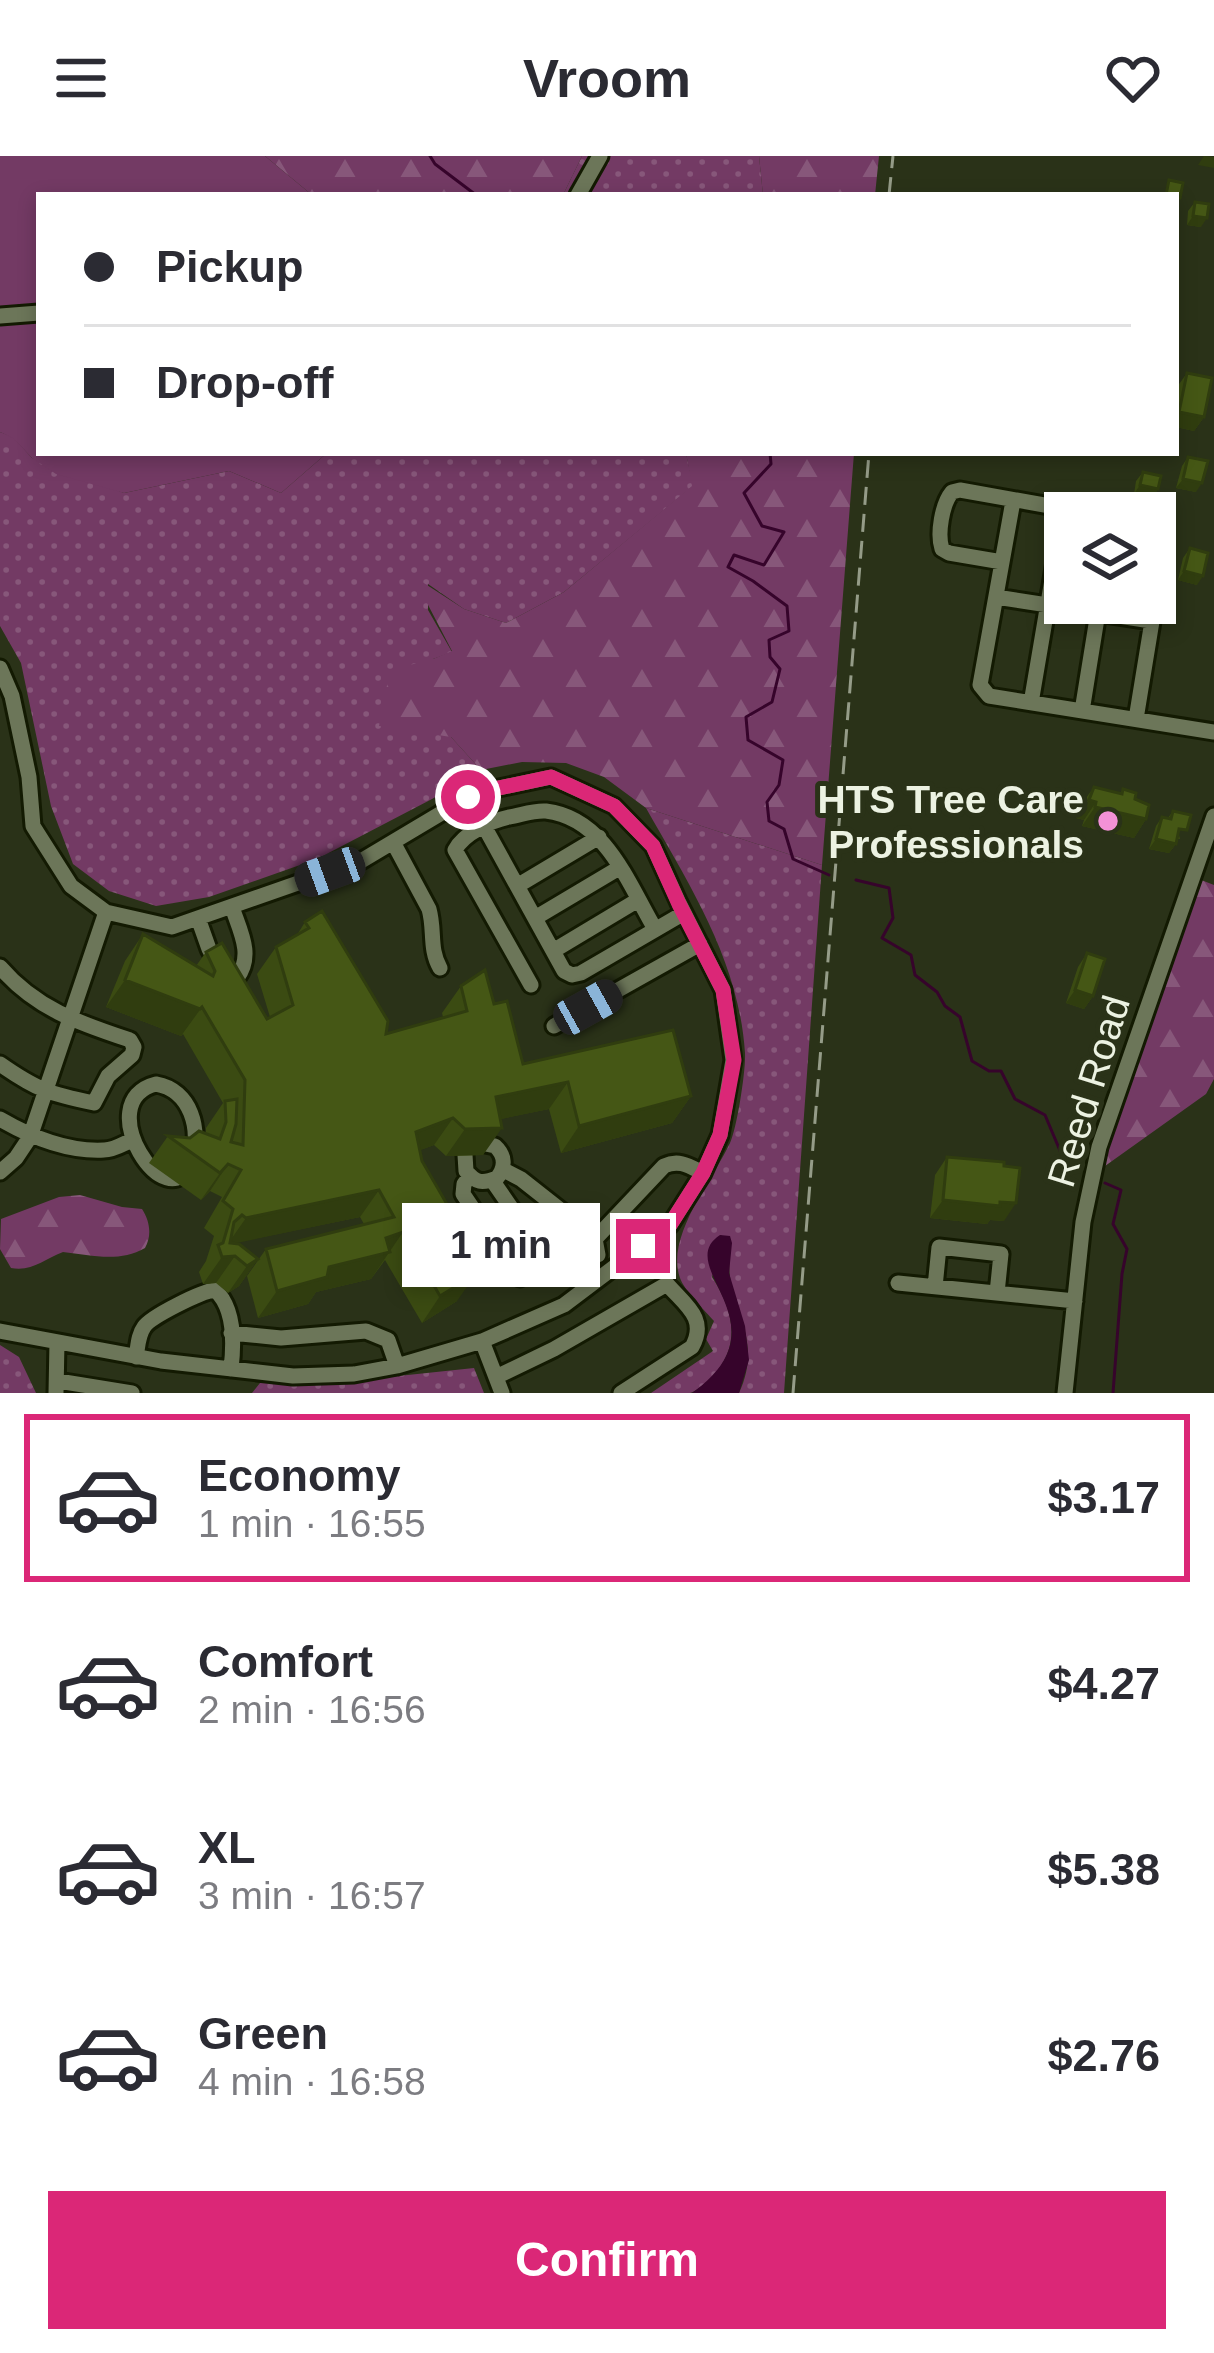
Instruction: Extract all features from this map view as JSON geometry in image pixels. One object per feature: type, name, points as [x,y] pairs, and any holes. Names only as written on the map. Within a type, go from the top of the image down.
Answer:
[{"type":"street","points":[[580,192],[600,156]]},
{"type":"street","points":[[0,316],[36,313]]},
{"type":"street","points":[[1002,562],[942,549],[939,541],[947,498],[960,490],[1044,506]]},
{"type":"street","points":[[1013,501],[980,685],[988,696],[1214,732]]},
{"type":"street","points":[[995,597],[1044,605]]},
{"type":"street","points":[[1031,703],[1044,623]]},
{"type":"street","points":[[1082,711],[1096,624]]},
{"type":"street","points":[[1136,719],[1151,624]]},
{"type":"street","points":[[0,668],[12,695],[25,757],[33,826],[71,886],[106,912],[172,927],[361,861],[475,793],[551,777],[614,806],[653,846],[723,990],[734,1060],[720,1135],[670,1225],[564,1305],[482,1341],[354,1374],[293,1376],[136,1357],[0,1331]]},
{"type":"street","points":[[468,797],[564,971],[581,973],[684,913]]},
{"type":"street","points":[[531,986],[455,850],[460,841],[496,820],[542,810],[576,819],[599,838],[655,929]]},
{"type":"street","name":"Reed Road","points":[[1065,1393],[1083,1222],[1099,1147],[1214,817]]},
{"type":"street","points":[[517,886],[599,838]]},
{"type":"street","points":[[393,842],[429,909],[431,947],[440,968]]},
{"type":"street","points":[[535,918],[619,868]]},
{"type":"street","points":[[553,951],[638,900]]},
{"type":"street","points":[[198,918],[217,966],[225,977],[237,978],[244,968],[246,947],[232,907]]},
{"type":"street","points":[[2,1167],[30,1137],[106,912]]},
{"type":"street","points":[[554,1026],[700,944]]},
{"type":"street","points":[[0,967],[39,1001],[69,1019],[130,1040],[134,1047],[94,1103],[44,1092],[0,1064]]},
{"type":"street","points":[[168,1086],[184,1100],[196,1140],[189,1168],[182,1175],[166,1178],[154,1171],[132,1140],[132,1108],[145,1087],[168,1086]]},
{"type":"street","points":[[0,1119],[30,1137],[72,1147],[109,1151],[132,1140]]},
{"type":"street","points":[[465,1155],[464,1165],[480,1183],[497,1174],[504,1163],[500,1150],[481,1143]]},
{"type":"street","points":[[593,1251],[596,1240],[664,1166],[684,1163],[703,1173]]},
{"type":"street","points":[[497,1174],[521,1179],[568,1216],[611,1271]]},
{"type":"street","points":[[497,1174],[550,1264]]},
{"type":"street","points":[[470,1176],[463,1193],[520,1278],[593,1251]]},
{"type":"street","points":[[935,1287],[939,1247],[1001,1254],[997,1293]]},
{"type":"street","points":[[898,1283],[1075,1301]]},
{"type":"street","points":[[482,1341],[499,1385],[667,1284],[696,1319],[698,1336],[692,1347],[621,1393]]},
{"type":"street","points":[[136,1357],[144,1327],[152,1318],[203,1291],[215,1290],[222,1296],[231,1333],[231,1369]]},
{"type":"street","points":[[231,1333],[281,1338],[366,1331],[388,1340],[397,1366]]},
{"type":"street","points":[[57,1342],[57,1387],[132,1393]]},
{"type":"green space","points":[[0,156],[265,156],[308,192],[36,192],[36,456],[324,456],[281,493],[229,471],[124,493],[56,474],[0,432]]},
{"type":"green space","points":[[265,156],[582,156],[564,192],[308,192]]},
{"type":"green space","points":[[582,156],[759,156],[763,192],[564,192]]},
{"type":"green space","points":[[759,156],[879,156],[875,192],[763,192]]},
{"type":"green space","points":[[0,432],[13,437],[32,458],[124,493],[229,471],[281,493],[324,456],[687,456],[693,486],[564,592],[506,623],[464,609],[428,584],[428,610],[452,652],[433,659],[451,737],[481,770],[317,859],[209,897],[156,906],[109,891],[73,864],[51,806],[21,663],[0,626]]},
{"type":"green space","points":[[687,456],[854,456],[822,865],[646,808],[604,777],[566,763],[522,762],[481,770],[451,737],[379,726],[390,670],[452,651],[413,576],[464,609],[506,623],[564,592],[692,486]]},
{"type":"green space","points":[[646,808],[822,865],[784,1393],[739,1393],[748,1352],[729,1268],[731,1249],[721,1235],[712,1277],[729,1314],[728,1352],[713,1376],[693,1392],[651,1393],[713,1351],[706,1339],[714,1321],[682,1283],[677,1262],[693,1209],[733,1136],[745,1053],[741,1019],[723,956]]},
{"type":"green space","points":[[1196,878],[1214,885],[1214,1079],[1206,1094],[1091,1176]]},
{"type":"green space","points":[[80,1195],[142,1209],[149,1228],[145,1248],[115,1257],[63,1252],[32,1267],[11,1268],[0,1249],[1,1219],[59,1197]]},
{"type":"green space","points":[[0,1345],[19,1357],[36,1393],[0,1393]]},
{"type":"green space","points":[[474,1368],[484,1393],[252,1393],[260,1383],[370,1379]]},
{"type":"shaded area","points":[[720,1235],[730,1236],[732,1243],[729,1273],[745,1326],[749,1360],[739,1393],[692,1393],[719,1368],[730,1344],[731,1321],[709,1263],[709,1248]]},
{"type":"building","points":[[1169,180],[1183,183],[1180,198],[1179,192],[1167,192]]},
{"type":"building","points":[[1195,202],[1209,204],[1207,218],[1193,216]]},
{"type":"building","points":[[1187,373],[1212,378],[1204,417],[1179,412]]},
{"type":"building","points":[[1188,457],[1208,461],[1202,483],[1183,479]]},
{"type":"building","points":[[1143,472],[1161,476],[1158,489],[1140,485]]},
{"type":"building","points":[[1190,548],[1208,553],[1203,576],[1184,571]]},
{"type":"building","points":[[1094,787],[1136,793],[1135,799],[1149,805],[1146,819],[1095,807],[1096,802],[1089,800]]},
{"type":"building","points":[[1173,811],[1191,815],[1187,830],[1179,829],[1176,844],[1156,839],[1162,817],[1171,819]]},
{"type":"building","points":[[322,911],[388,1021],[386,1034],[467,1011],[461,986],[485,970],[494,1004],[507,1001],[523,1064],[673,1030],[691,1096],[579,1126],[568,1082],[496,1097],[502,1128],[465,1129],[453,1118],[416,1132],[422,1161],[481,1263],[476,1274],[440,1296],[403,1232],[386,1238],[390,1252],[329,1267],[327,1277],[277,1291],[266,1249],[394,1217],[379,1190],[246,1218],[242,1215],[234,1222],[230,1243],[258,1259],[247,1266],[235,1256],[222,1257],[218,1245],[223,1243],[233,1209],[223,1201],[241,1170],[228,1164],[220,1173],[168,1136],[190,1138],[199,1131],[220,1139],[226,1122],[225,1101],[237,1099],[231,1142],[243,1145],[245,1080],[202,1007],[125,980],[143,934],[213,976],[206,952],[222,943],[267,1019],[293,1005],[276,947],[309,928],[305,922]]},
{"type":"building","points":[[1087,953],[1105,959],[1093,996],[1075,990]]},
{"type":"building","points":[[947,1157],[1020,1168],[1016,1203],[1000,1202],[1000,1206],[943,1200]]},
{"type":"waterway","points":[[430,156],[472,192]]},
{"type":"waterway","points":[[770,456],[771,464],[744,493],[762,526],[784,532],[764,565],[734,555],[728,567],[787,606],[789,631],[769,640],[770,657],[780,669],[772,702],[746,717],[748,740],[783,760],[779,785],[767,802],[769,821],[784,829],[793,859],[829,875]]},
{"type":"waterway","points":[[856,880],[889,888],[893,918],[882,938],[911,955],[915,975],[960,1017],[972,1061],[989,1071],[1001,1071],[1015,1099],[1045,1115],[1061,1153],[1076,1171]]},
{"type":"waterway","points":[[1105,1183],[1121,1190],[1113,1224],[1127,1249],[1113,1393]]},
{"type":"railway","points":[[889,192],[893,156]]},
{"type":"railway","points":[[793,1393],[869,456]]},
{"type":"place","name":"HTS Tree Care Professionals","points":[[1108,821]]},
{"type":"route","points":[[468,797],[551,777],[614,806],[653,846],[723,990],[734,1060],[720,1135],[670,1225],[643,1246]]}]
